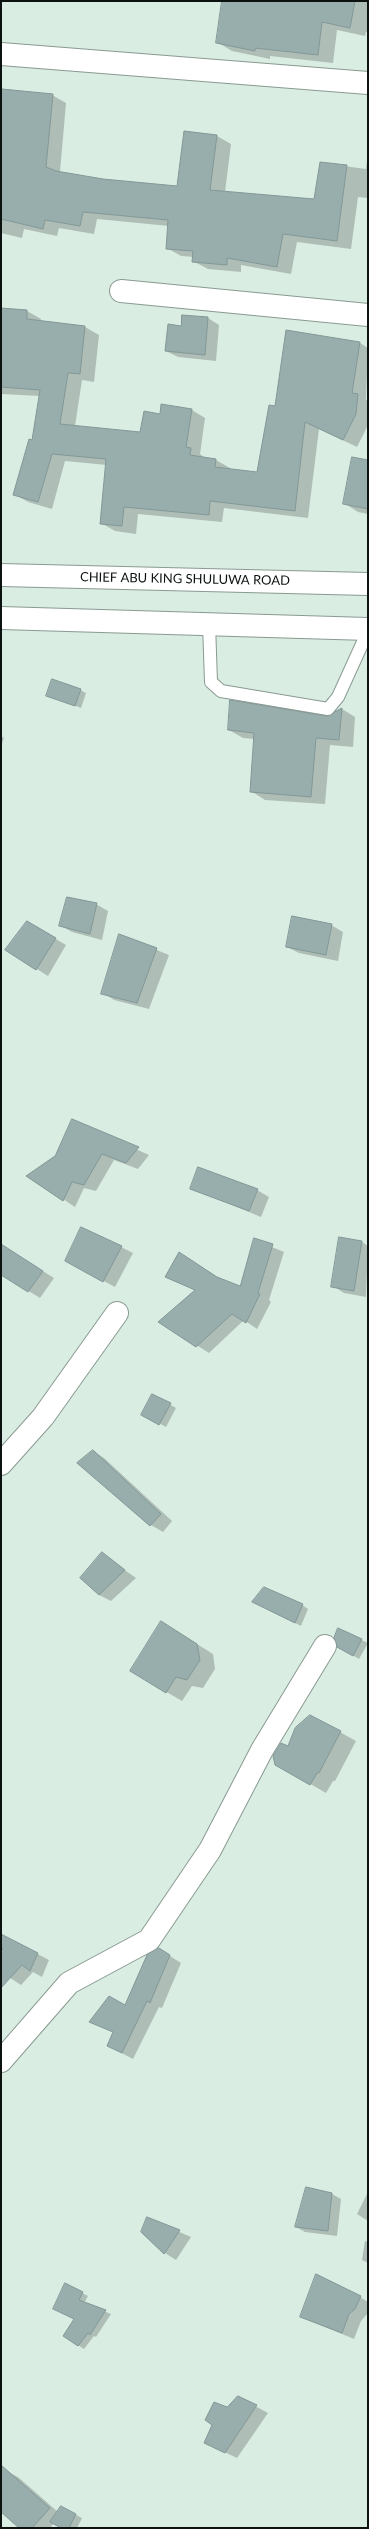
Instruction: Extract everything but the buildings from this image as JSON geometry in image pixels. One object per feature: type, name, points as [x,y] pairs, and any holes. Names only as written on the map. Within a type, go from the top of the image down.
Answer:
[{"type":"street","points":[[1,54],[368,83]]},
{"type":"street","points":[[121,291],[368,315]]},
{"type":"street","name":"CHIEF ABU KING SHULUWA ROAD","points":[[1,575],[368,584]]},
{"type":"street","points":[[1,618],[368,630]]},
{"type":"street","points":[[1,1464],[43,1417],[117,1313]]},
{"type":"street","points":[[1,2061],[69,1983],[148,1940],[210,1850],[262,1750],[325,1646]]},
{"type":"lane","points":[[209,624],[211,682],[221,691],[328,709],[338,697],[368,630]]}]
